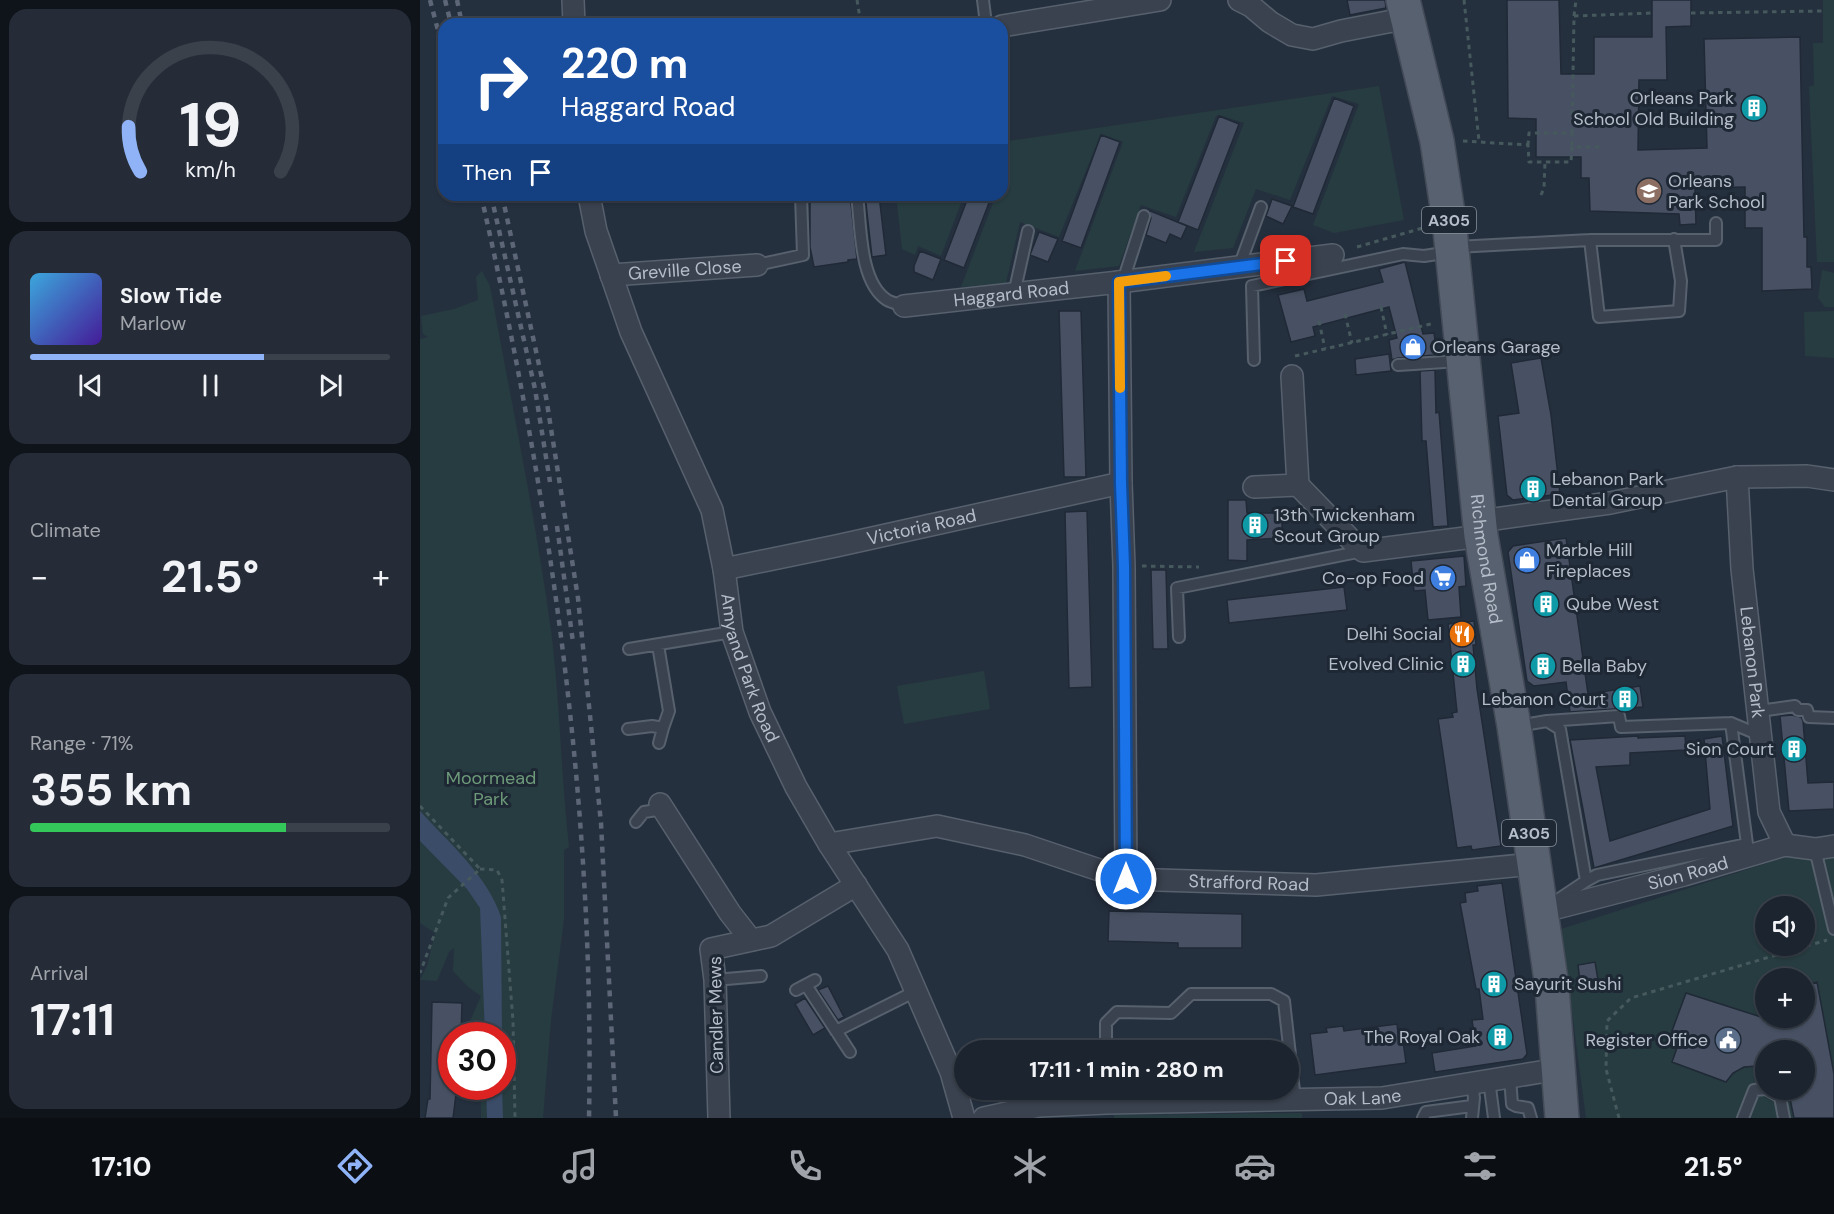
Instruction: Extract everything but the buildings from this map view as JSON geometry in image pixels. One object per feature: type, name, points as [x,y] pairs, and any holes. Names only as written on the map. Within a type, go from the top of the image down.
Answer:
[{"type":"main road","name":"Richmond Road","points":[[1406,9],[1437,141],[1452,239],[1481,528],[1514,726],[1552,987],[1562,1118]]},
{"type":"street","points":[[573,0],[574,18]]},
{"type":"street","points":[[1008,25],[1101,5],[1160,0]]},
{"type":"street","points":[[1239,0],[1292,35],[1313,39],[1406,9]]},
{"type":"street","name":"Amyand Park Road","points":[[590,201],[596,231],[631,332],[712,510],[724,569],[732,632],[760,712],[796,787],[829,844],[898,950],[951,1072],[964,1118]]},
{"type":"street","name":"Haggard Road","points":[[904,306],[1333,255]]},
{"type":"street","name":"Greville Close","points":[[611,275],[757,265]]},
{"type":"street","points":[[1121,281],[1126,879]]},
{"type":"street","points":[[1292,366],[1298,485],[1363,551],[1737,477],[1807,476],[1834,480]]},
{"type":"street","name":"Lebanon Park","points":[[1737,477],[1742,569],[1769,812],[1785,845]]},
{"type":"street","name":"Victoria Road","points":[[724,569],[1121,483]]},
{"type":"street","points":[[1254,487],[1298,485]]},
{"type":"street","points":[[662,806],[730,913],[751,940]]},
{"type":"street","name":"Strafford Road","points":[[829,844],[937,826],[1025,845],[1126,879],[1316,885],[1533,864]]},
{"type":"street","name":"Sion Road","points":[[1541,912],[1684,875],[1785,845],[1825,848]]},
{"type":"street","name":"Candler Mews","points":[[718,1118],[715,980],[711,949],[771,936],[855,885]]},
{"type":"street","name":"Oak Lane","points":[[1299,1100],[1382,1098],[1559,1069]]},
{"type":"street","name":"Oak Lane","points":[[984,1118],[1039,1106],[1295,1100]]},
{"type":"lane","points":[[983,0],[985,18]]},
{"type":"lane","points":[[757,265],[804,261],[801,201]]},
{"type":"lane","points":[[858,201],[866,269],[875,289],[887,300],[904,306]]},
{"type":"lane","points":[[1239,267],[1261,207]]},
{"type":"lane","points":[[1121,281],[1144,216]]},
{"type":"lane","points":[[1254,360],[1252,286],[1403,254],[1424,256],[1452,239],[1716,240],[1716,223]]},
{"type":"lane","points":[[1014,294],[1028,231]]},
{"type":"lane","points":[[1590,240],[1599,316],[1679,311],[1681,281],[1674,239]]},
{"type":"lane","points":[[1398,364],[1464,360]]},
{"type":"lane","points":[[1179,637],[1177,588],[1363,551]]},
{"type":"lane","points":[[629,649],[732,632]]},
{"type":"lane","points":[[658,645],[669,711],[659,743]]},
{"type":"lane","points":[[1759,711],[1795,706],[1798,710],[1807,710],[1809,717],[1834,718]]},
{"type":"lane","points":[[1514,726],[1547,721],[1619,716],[1621,727],[1731,723],[1762,736]]},
{"type":"lane","points":[[1547,721],[1560,729],[1586,881]]},
{"type":"lane","points":[[1731,723],[1747,844]]},
{"type":"lane","points":[[628,729],[652,726],[663,728]]},
{"type":"lane","points":[[636,822],[644,812],[662,806]]},
{"type":"lane","points":[[1541,912],[1597,875],[1747,844],[1785,845]]},
{"type":"lane","points":[[1825,848],[1834,929]]},
{"type":"lane","points":[[715,980],[761,976]]},
{"type":"lane","points":[[806,985],[850,1052]]},
{"type":"lane","points":[[836,1031],[916,991]]},
{"type":"lane","points":[[1106,1040],[1106,1023],[1117,1012],[1171,1013],[1191,994],[1271,994],[1284,1001],[1288,1040]]},
{"type":"lane","points":[[1510,1077],[1513,1118]]},
{"type":"lane","points":[[1472,1118],[1472,1106],[1481,1081]]},
{"type":"lane","points":[[1481,1081],[1494,1118]]},
{"type":"lane","points":[[1743,1118],[1754,1090],[1766,1089],[1780,1097],[1784,1118]]},
{"type":"lane","points":[[1512,1104],[1528,1108],[1531,1118]]},
{"type":"lane","points":[[1423,1118],[1426,1112],[1472,1106]]},
{"type":"path","points":[[857,0],[860,18]]},
{"type":"path","points":[[1464,0],[1479,142]]},
{"type":"path","points":[[1572,133],[1529,133],[1529,162],[1571,162],[1572,147],[1574,16],[1576,0]]},
{"type":"path","points":[[1691,13],[1822,10]]},
{"type":"path","points":[[1574,16],[1652,13]]},
{"type":"path","points":[[1437,141],[1528,145]]},
{"type":"path","points":[[1572,147],[1604,147]]},
{"type":"path","points":[[1541,195],[1544,188],[1545,162]]},
{"type":"path","points":[[1333,255],[1452,239]]},
{"type":"path","points":[[1381,307],[1387,334]]},
{"type":"path","points":[[1345,314],[1352,343]]},
{"type":"path","points":[[1292,366],[1325,350],[1460,318]]},
{"type":"path","points":[[1319,321],[1325,350]]},
{"type":"path","points":[[420,806],[478,870]]},
{"type":"path","points":[[420,973],[448,898],[478,870],[497,870],[502,880],[513,1021],[515,1118]]},
{"type":"path","points":[[1619,1118],[1606,1069],[1608,1021],[1631,998],[1834,938]]},
{"type":"green space","points":[[1823,0],[1834,0],[1834,262],[1817,262],[1809,87],[1814,85],[1813,43],[1823,43]]},
{"type":"green space","points":[[1379,86],[1404,220],[1334,233],[1313,225],[1359,104],[1332,96],[1290,200],[1256,189],[1233,248],[1194,252],[1244,123],[1219,115],[1216,116],[1176,217],[1141,205],[1119,266],[1075,271],[1123,142],[1101,134],[1059,237],[1020,222],[1006,283],[961,287],[994,201],[1008,201],[1008,141]]},
{"type":"green space","points":[[897,201],[962,201],[941,256],[918,246],[915,255],[902,249]]},
{"type":"green space","points":[[1822,270],[1834,273],[1834,307],[1825,307],[1818,298]]},
{"type":"green space","name":"Moormead Park","points":[[482,271],[490,286],[545,587],[559,711],[569,847],[564,850],[564,919],[551,1020],[543,1118],[481,1118],[481,1100],[516,1100],[516,1022],[470,1022],[481,996],[468,987],[453,971],[454,948],[449,952],[437,981],[420,980],[427,966],[435,933],[420,923],[420,339],[428,337],[423,334],[421,316],[454,309],[478,300],[476,277]]},
{"type":"green space","points":[[1834,311],[1834,358],[1805,356],[1804,312]]},
{"type":"green space","points":[[984,671],[990,709],[904,724],[897,686]]},
{"type":"green space","points":[[1796,854],[1834,858],[1834,1074],[1817,983],[1815,984],[1815,968],[1755,968],[1755,1019],[1673,1031],[1676,1032],[1677,1048],[1672,1062],[1726,1082],[1742,1068],[1755,1066],[1755,1100],[1791,1100],[1794,1118],[1586,1118],[1561,929]]},
{"type":"green space","points":[[1302,1113],[1302,1118],[1114,1118],[1114,1115]]},
{"type":"water","points":[[420,811],[455,847],[477,874],[495,902],[501,917],[502,1022],[484,1022],[480,908],[467,889],[420,841]]},
{"type":"water","points":[[486,1100],[502,1100],[503,1118],[487,1118]]},
{"type":"railway","points":[[430,0],[438,30]]},
{"type":"railway","points":[[445,0],[450,18]]},
{"type":"railway","points":[[457,0],[461,18]]},
{"type":"railway","points":[[482,201],[528,423],[563,654],[576,769],[584,885],[589,1001],[589,1118]]},
{"type":"railway","points":[[492,201],[535,389],[550,482]]},
{"type":"railway","points":[[503,201],[546,397],[578,598],[601,823],[616,1118]]},
{"type":"railway","points":[[557,526],[573,642]]},
{"type":"slow traffic","points":[[1120,388],[1119,282],[1166,276]]},
{"type":"place","name":"Orleans Park School Old Building","points":[[1754,108]]},
{"type":"place","name":"Orleans Park School","points":[[1649,191]]},
{"type":"place","name":"Orleans Garage","points":[[1413,347]]},
{"type":"place","name":"Lebanon Park Dental Group","points":[[1533,489]]},
{"type":"place","name":"13th Twickenham Scout Group","points":[[1255,525]]},
{"type":"place","name":"Marble Hill Fireplaces","points":[[1527,560]]},
{"type":"place","name":"Co-op Food","points":[[1443,578]]},
{"type":"place","name":"Qube West","points":[[1546,604]]},
{"type":"place","name":"Delhi Social","points":[[1462,634]]},
{"type":"place","name":"Evolved Clinic","points":[[1463,664]]},
{"type":"place","name":"Bella Baby","points":[[1543,666]]},
{"type":"place","name":"Lebanon Court","points":[[1625,699]]},
{"type":"place","name":"Sion Court","points":[[1794,749]]},
{"type":"place","name":"Sayurit Sushi","points":[[1494,984]]},
{"type":"place","name":"The Royal Oak","points":[[1500,1037]]},
{"type":"place","name":"Register Office","points":[[1728,1040]]},
{"type":"route","points":[[1126,879],[1119,282],[1286,261]]}]
